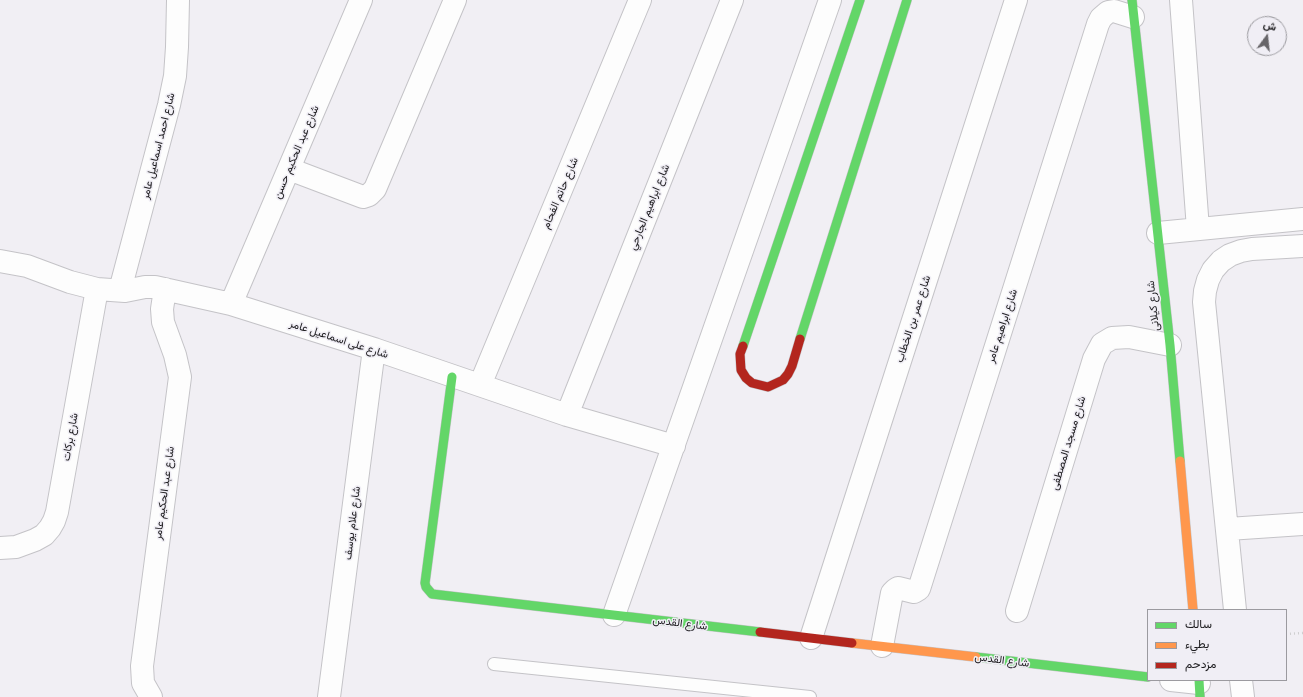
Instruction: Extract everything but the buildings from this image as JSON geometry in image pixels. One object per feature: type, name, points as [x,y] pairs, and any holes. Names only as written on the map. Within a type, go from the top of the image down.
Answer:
[{"type":"street","name":"شارع احمد اسماعيل عامر","points":[[120,290],[169,105],[175,76],[178,47],[178,0]]},
{"type":"street","name":"شارع عبد الحكيم حسن","points":[[231,304],[361,0]]},
{"type":"street","points":[[289,169],[363,197],[370,195],[375,189],[455,0]]},
{"type":"street","name":"شارع حاتم الفحام","points":[[480,385],[640,0]]},
{"type":"street","name":"شارع ابراهيم الجارحي","points":[[567,415],[732,0]]},
{"type":"street","points":[[614,615],[830,0]]},
{"type":"street","points":[[860,0],[740,354],[742,370],[746,378],[752,383],[760,386],[776,384],[783,380],[792,366],[907,0]]},
{"type":"street","name":"شارع عمر بن الخطاب","points":[[811,638],[1016,0]]},
{"type":"street","points":[[1181,0],[1198,229]]},
{"type":"street","name":"شارع كيلانى","points":[[1133,8],[1170,345],[1193,609]]},
{"type":"street","name":"شارع ابراهيم عامر","points":[[882,646],[892,593],[898,588],[914,592],[919,589],[1098,24],[1101,18],[1108,12],[1133,8]]},
{"type":"street","points":[[1158,233],[1303,219]]},
{"type":"street","points":[[1235,609],[1204,302],[1206,286],[1213,270],[1230,255],[1252,249],[1303,246]]},
{"type":"street","name":"شارع على اسماعيل عامر","points":[[0,261],[27,266],[70,282],[97,289],[120,290],[145,286],[231,304],[567,415],[674,446]]},
{"type":"street","name":"شارع بركات","points":[[0,548],[16,547],[35,540],[44,535],[54,521],[97,289]]},
{"type":"street","name":"شارع عبد الحكيم عامر","points":[[151,697],[143,683],[142,666],[180,377],[175,355],[163,322],[162,309],[165,289]]},
{"type":"street","name":"شارع مسجد المصطفى","points":[[1017,611],[1094,359],[1102,344],[1112,338],[1129,337],[1170,345]]},
{"type":"street","name":"شارع علام يوسف","points":[[329,697],[374,350]]},
{"type":"street","name":"شارع القدس","points":[[452,376],[425,583],[429,591],[436,595],[1147,677]]},
{"type":"street","points":[[1228,529],[1303,524]]},
{"type":"street","points":[[1175,681],[1199,687]]},
{"type":"street","points":[[1241,681],[1243,697]]},
{"type":"lane","points":[[494,664],[810,697]]},
{"type":"path","points":[[1287,634],[1303,633]]},
{"type":"traffic: fast","points":[[743,346],[860,0]]},
{"type":"traffic: fast","points":[[800,339],[907,0]]},
{"type":"traffic: fast","points":[[1132,0],[1170,345],[1180,461]]},
{"type":"traffic: fast","points":[[452,377],[425,583],[426,587],[432,594],[760,632]]},
{"type":"traffic: fast","points":[[976,657],[1147,677]]},
{"type":"traffic: fast","points":[[1199,681],[1200,697]]},
{"type":"traffic: slow","points":[[1180,461],[1193,609]]},
{"type":"traffic: slow","points":[[852,643],[976,657]]},
{"type":"traffic: jam","points":[[743,346],[740,354],[741,370],[746,378],[752,383],[768,387],[783,380],[788,374],[800,339]]},
{"type":"traffic: jam","points":[[760,632],[852,643]]}]
